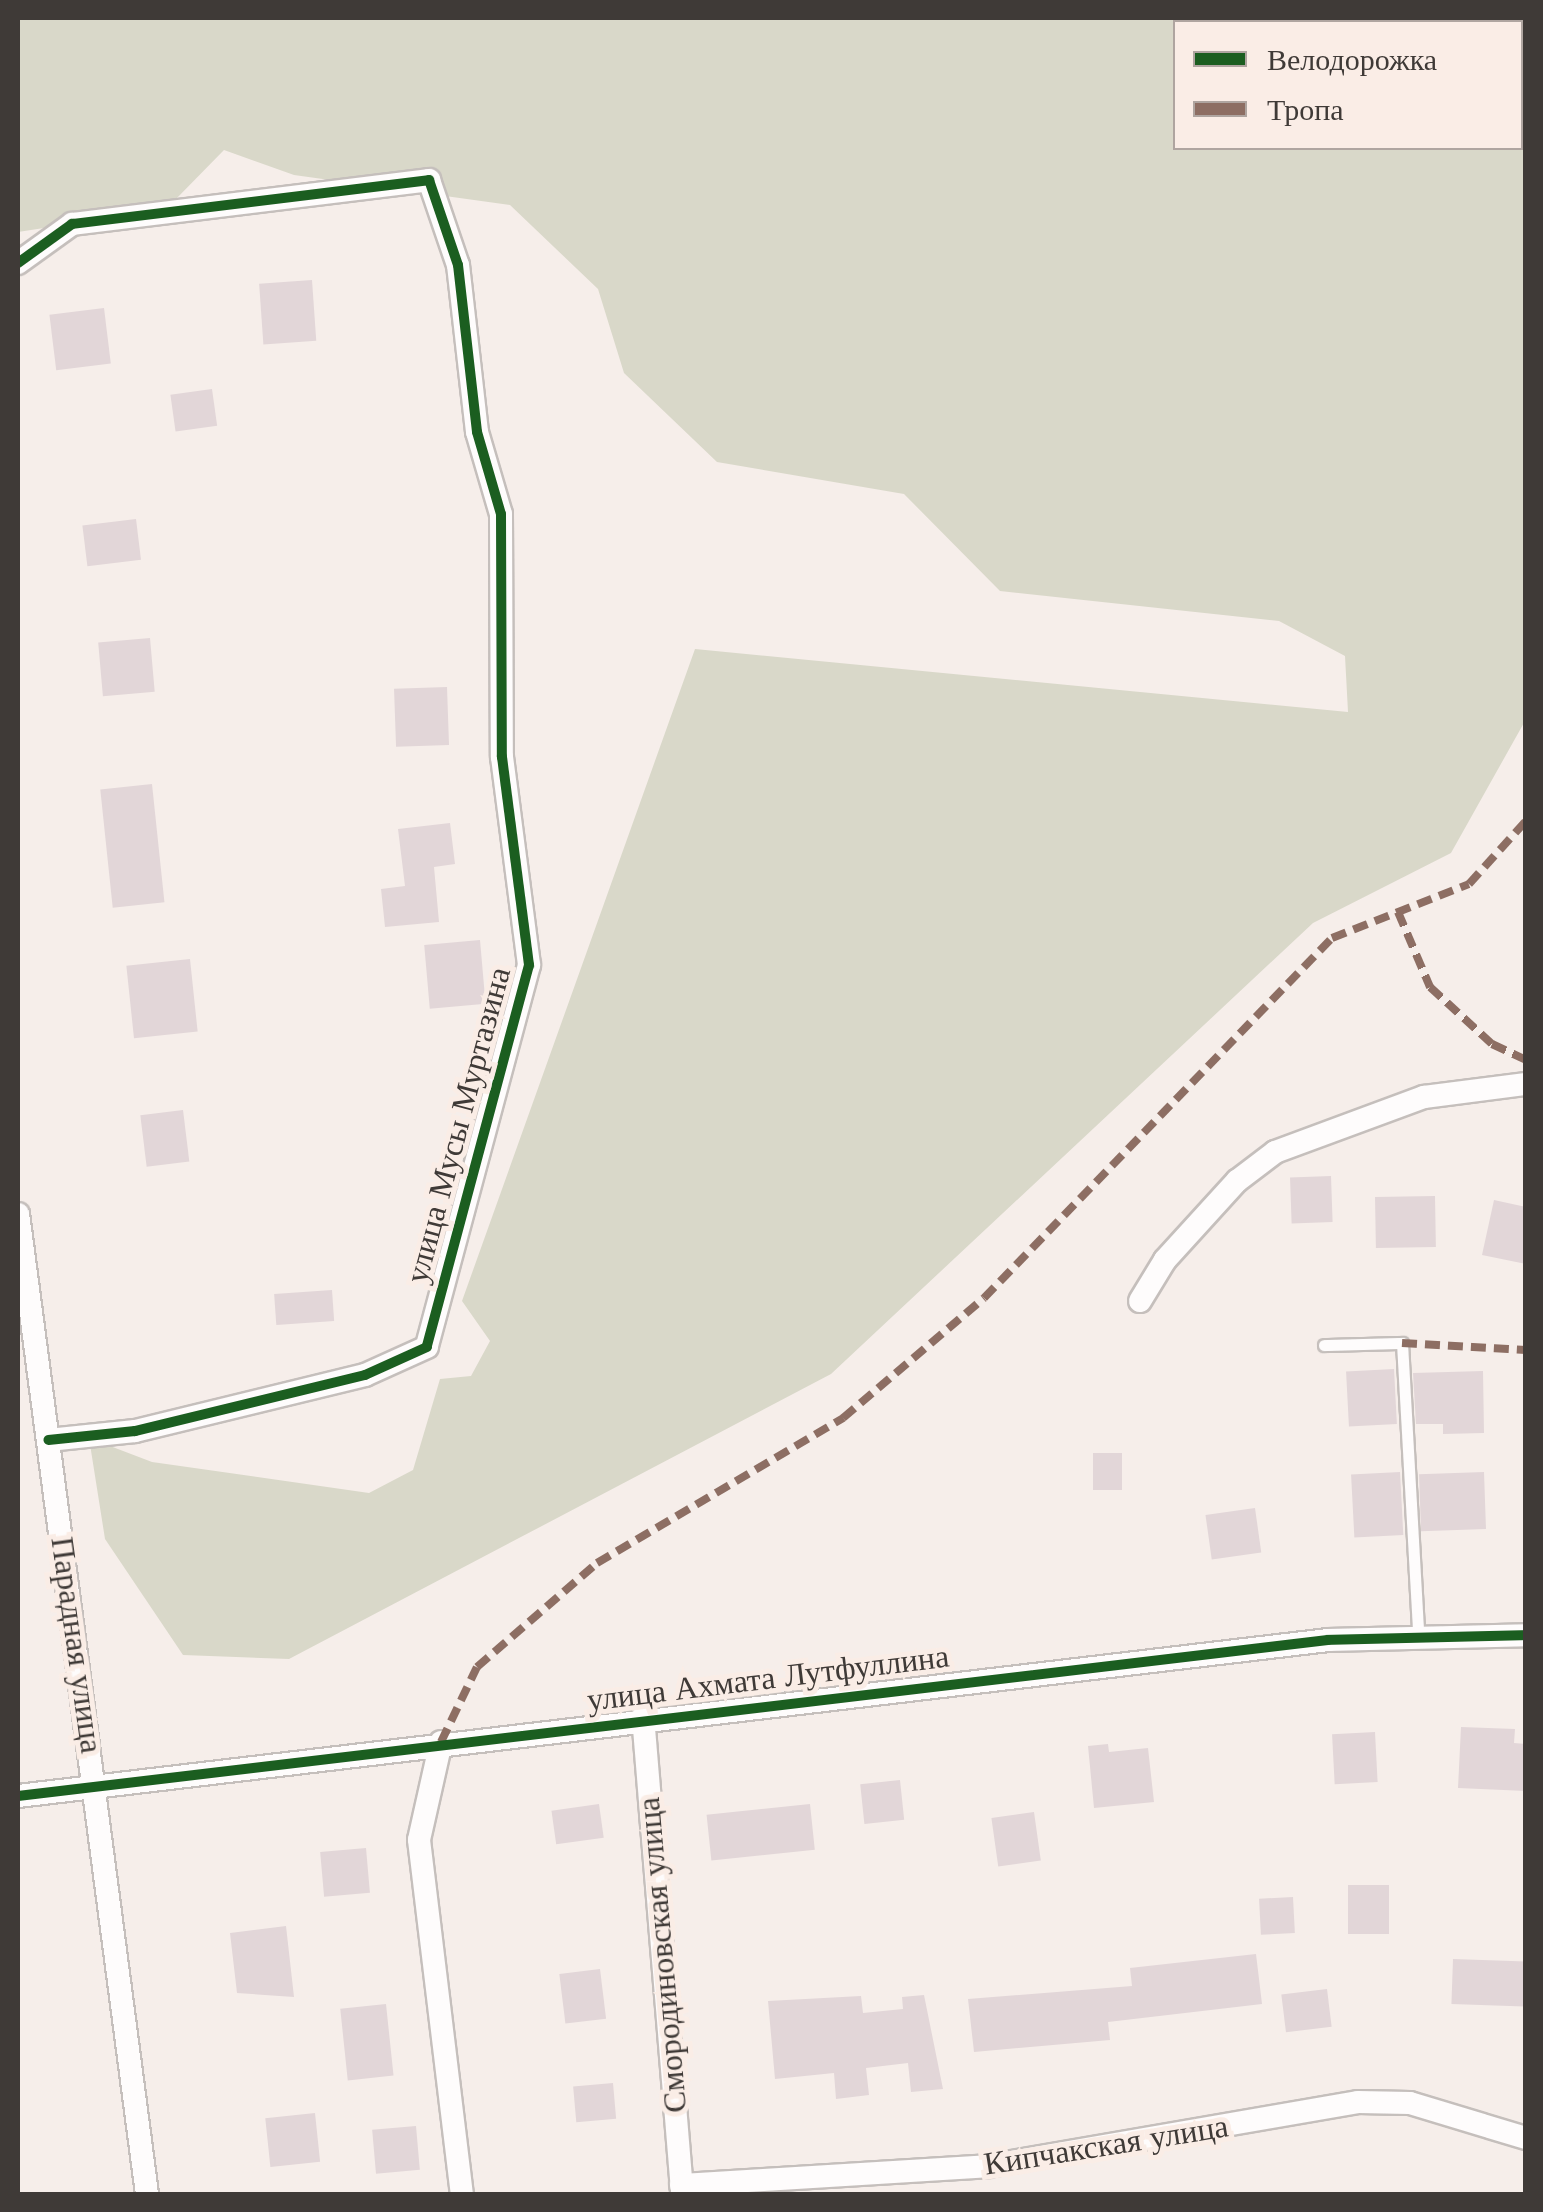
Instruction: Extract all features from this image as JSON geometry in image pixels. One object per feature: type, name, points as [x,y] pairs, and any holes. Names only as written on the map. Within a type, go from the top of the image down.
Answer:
[{"type":"street","name":"улица Мусы Муртазина","points":[[18,263],[72,224],[429,180],[458,265],[476,432],[501,514],[502,758],[529,965],[428,1347],[365,1375],[135,1430],[48,1440]]},
{"type":"street","points":[[1140,1301],[1236,1181],[1275,1152],[1424,1096],[1526,1084]]},
{"type":"street","name":"Парадная улица","points":[[18,1214],[22,1280],[96,1787],[147,2194]]},
{"type":"street","name":"улица Ахмата Лутфуллина","points":[[18,1796],[642,1716],[1418,1632],[1526,1635]]},
{"type":"street","name":"Смородиновская улица","points":[[642,1716],[681,2190]]},
{"type":"street","points":[[441,1742],[419,1840],[462,2194]]},
{"type":"street","name":"Кипчакская улица","points":[[681,2190],[988,2166],[1358,2102],[1410,2103],[1526,2138]]},
{"type":"lane","points":[[1324,1345],[1402,1342],[1418,1632]]},
{"type":"shaded area","points":[[18,18],[1525,18],[1525,721],[1451,853],[1313,923],[831,1374],[289,1659],[183,1655],[105,1539],[89,1438],[152,1462],[369,1493],[413,1470],[440,1379],[471,1376],[490,1341],[462,1301],[695,649],[1348,712],[1345,656],[1279,621],[1000,591],[904,494],[717,462],[624,373],[598,289],[510,205],[294,175],[224,150],[175,200],[141,213],[18,232]]},
{"type":"building","points":[[312,280],[316,341],[263,345],[259,284]]},
{"type":"building","points":[[104,308],[111,364],[56,370],[49,315]]},
{"type":"building","points":[[212,389],[217,426],[176,431],[170,395]]},
{"type":"building","points":[[136,519],[141,560],[87,566],[82,526]]},
{"type":"building","points":[[150,638],[155,692],[103,696],[98,643]]},
{"type":"building","points":[[447,687],[449,745],[396,747],[394,689]]},
{"type":"building","points":[[152,784],[164,902],[113,908],[100,789]]},
{"type":"building","points":[[450,823],[455,864],[434,867],[439,922],[385,927],[381,889],[405,886],[398,829]]},
{"type":"building","points":[[480,940],[486,1004],[430,1009],[424,945]]},
{"type":"building","points":[[190,959],[198,1032],[134,1038],[126,966]]},
{"type":"building","points":[[183,1110],[189,1162],[147,1167],[140,1115]]},
{"type":"building","points":[[1331,1176],[1333,1222],[1292,1223],[1290,1177]]},
{"type":"building","points":[[1435,1196],[1436,1247],[1376,1248],[1375,1197]]},
{"type":"building","points":[[1494,1200],[1526,1207],[1526,1264],[1482,1255]]},
{"type":"building","points":[[332,1290],[334,1321],[276,1325],[274,1294]]},
{"type":"building","points":[[1394,1369],[1397,1424],[1349,1426],[1346,1372]]},
{"type":"building","points":[[1483,1371],[1484,1433],[1443,1434],[1443,1424],[1416,1424],[1413,1373]]},
{"type":"building","points":[[1093,1453],[1122,1453],[1122,1490],[1093,1490]]},
{"type":"building","points":[[1400,1472],[1403,1535],[1354,1537],[1351,1475]]},
{"type":"building","points":[[1484,1472],[1486,1529],[1421,1531],[1419,1474]]},
{"type":"building","points":[[1255,1508],[1261,1553],[1212,1560],[1205,1515]]},
{"type":"building","points":[[1461,1727],[1515,1729],[1514,1743],[1526,1744],[1526,1791],[1458,1788]]},
{"type":"building","points":[[1375,1732],[1378,1782],[1335,1784],[1332,1734]]},
{"type":"building","points":[[1108,1744],[1109,1752],[1148,1748],[1154,1802],[1094,1808],[1088,1746]]},
{"type":"building","points":[[900,1780],[904,1820],[864,1824],[860,1784]]},
{"type":"building","points":[[599,1804],[604,1838],[556,1844],[551,1811]]},
{"type":"building","points":[[810,1804],[815,1850],[711,1861],[707,1815]]},
{"type":"building","points":[[1034,1812],[1041,1861],[998,1867],[991,1818]]},
{"type":"building","points":[[366,1848],[370,1893],[324,1897],[320,1852]]},
{"type":"building","points":[[1348,1885],[1389,1885],[1389,1934],[1348,1934]]},
{"type":"building","points":[[1293,1897],[1295,1933],[1261,1935],[1259,1899]]},
{"type":"building","points":[[286,1926],[294,1997],[237,1993],[230,1933]]},
{"type":"building","points":[[1256,1954],[1262,2004],[1108,2022],[1110,2040],[974,2052],[968,1999],[1132,1986],[1130,1968]]},
{"type":"building","points":[[1453,1959],[1526,1962],[1524,2007],[1451,2004]]},
{"type":"building","points":[[600,1969],[606,2019],[565,2024],[559,1974]]},
{"type":"building","points":[[1327,1989],[1332,2027],[1286,2032],[1281,1995]]},
{"type":"building","points":[[924,1995],[943,2089],[911,2092],[908,2063],[866,2068],[869,2095],[836,2099],[834,2073],[775,2079],[768,2001],[861,1996],[863,2013],[903,2009],[902,1997]]},
{"type":"building","points":[[386,2004],[394,2076],[348,2080],[340,2009]]},
{"type":"building","points":[[613,2083],[616,2119],[576,2122],[573,2086]]},
{"type":"building","points":[[315,2113],[320,2162],[270,2167],[265,2118]]},
{"type":"building","points":[[416,2126],[420,2170],[376,2174],[372,2130]]},
{"type":"marked path","points":[[441,1742],[477,1667],[597,1563],[843,1418],[984,1298],[1332,938],[1469,884],[1526,821]]},
{"type":"marked path","points":[[1398,912],[1430,987],[1492,1044],[1526,1060]]},
{"type":"marked path","points":[[1402,1343],[1526,1350]]},
{"type":"cycle path","points":[[18,263],[72,224],[429,180],[458,265],[477,432],[501,514],[502,757],[529,965],[427,1347],[365,1375],[135,1431],[48,1440]]},
{"type":"cycle path","points":[[18,1796],[1328,1640],[1526,1635]]}]
